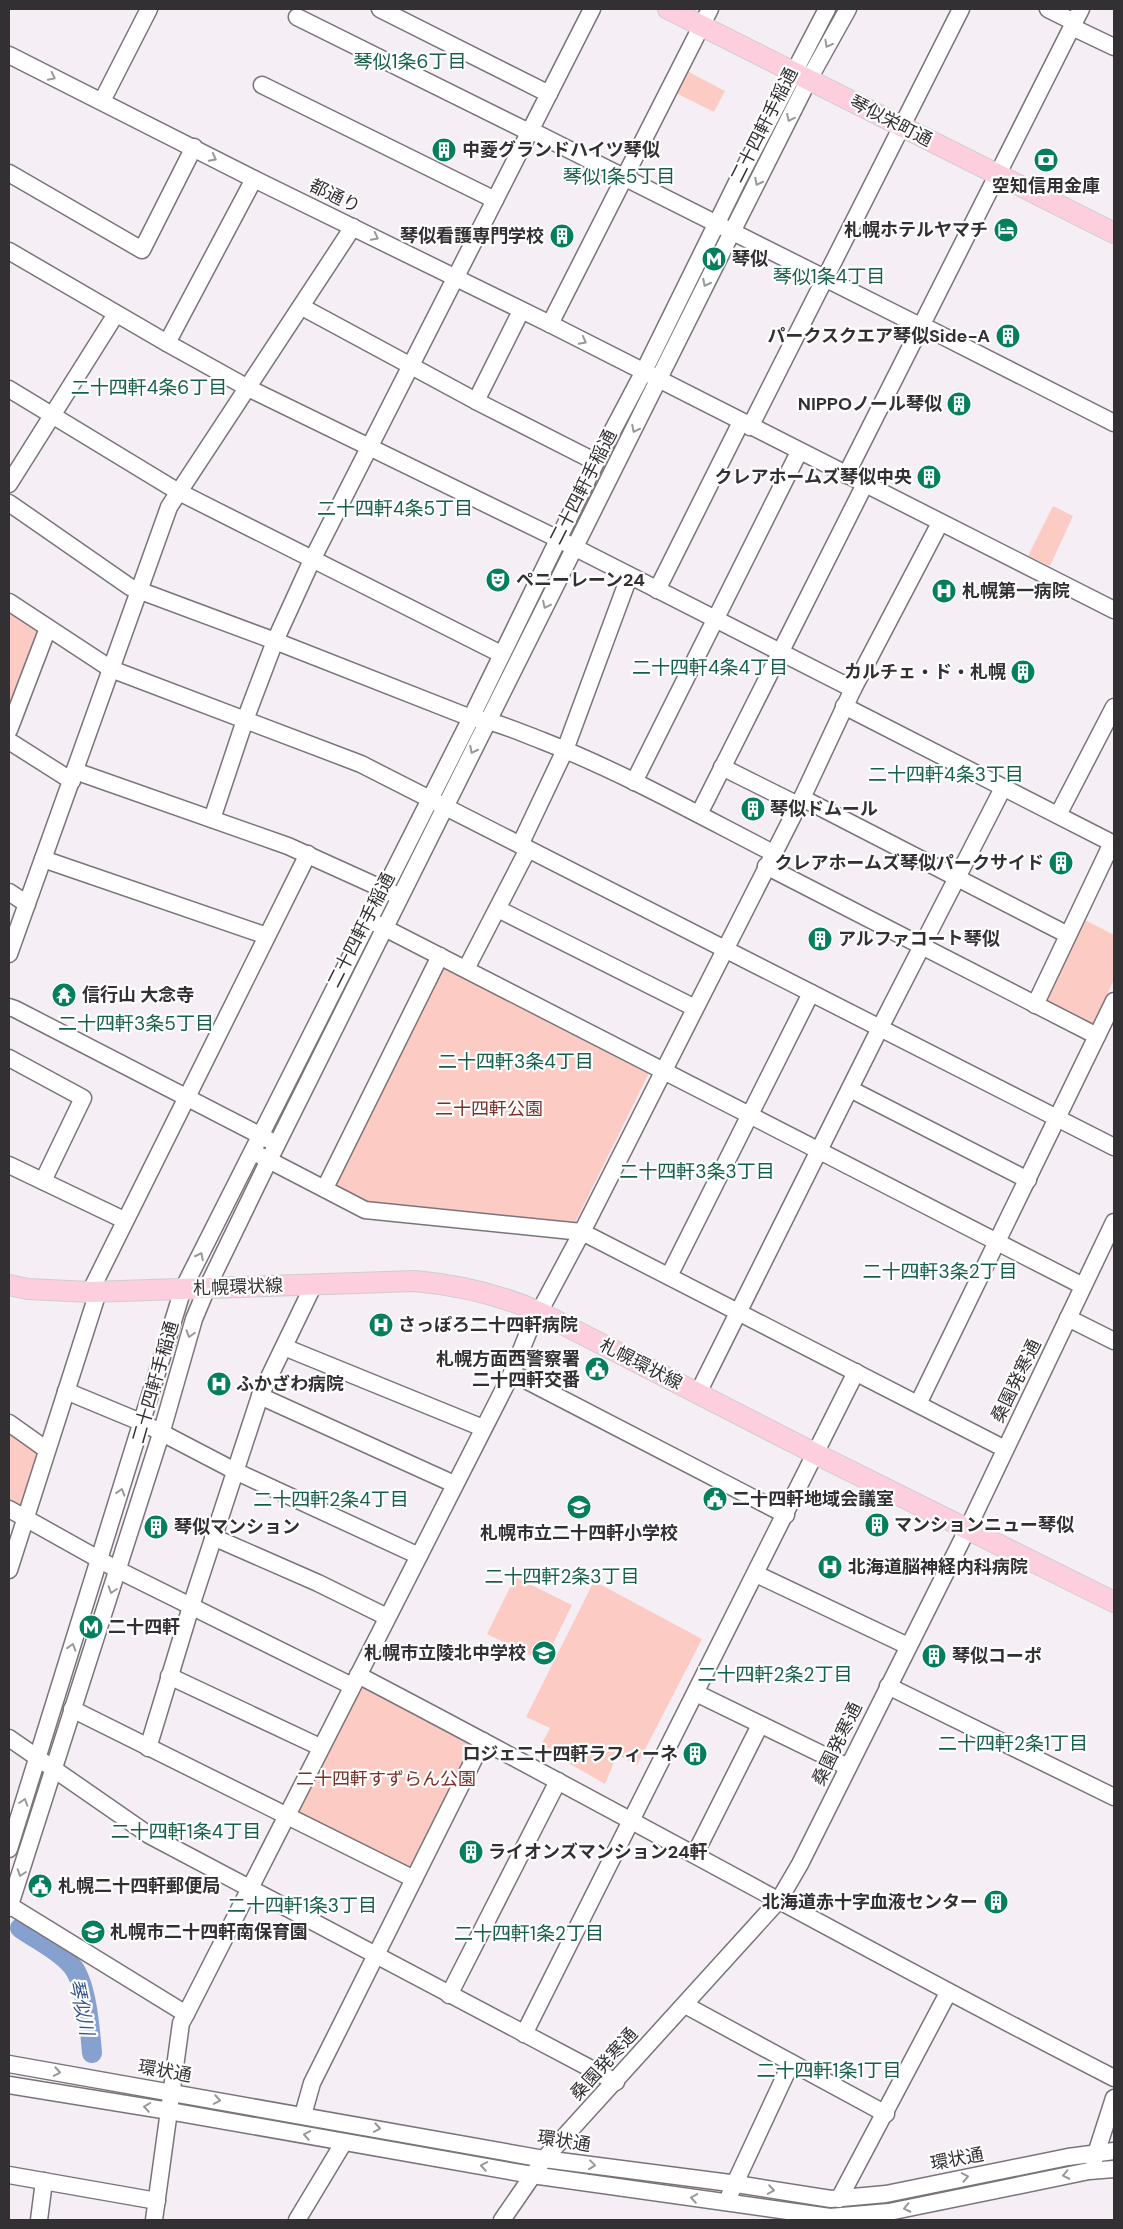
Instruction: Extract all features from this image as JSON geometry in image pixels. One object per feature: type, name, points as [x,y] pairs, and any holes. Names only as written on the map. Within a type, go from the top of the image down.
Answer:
[{"type":"main road","name":"琴似栄町通","points":[[668,9],[706,17],[802,76],[1114,233]]},
{"type":"main road","name":"札幌環状線","points":[[9,1286],[56,1291],[94,1292],[415,1281],[448,1284],[498,1296],[539,1312],[816,1454],[1114,1602]]},
{"type":"street","points":[[102,101],[149,9]]},
{"type":"street","points":[[380,9],[549,94]]},
{"type":"street","points":[[212,819],[274,641],[312,560],[592,9]]},
{"type":"street","name":"二十四軒手稲通","points":[[9,1906],[55,1770],[72,1709],[161,1434],[194,1319],[207,1288],[385,928],[392,893],[428,800],[471,718],[596,462],[651,376],[732,232],[802,76],[827,9]]},
{"type":"street","name":"二十四軒手稲通","points":[[9,1849],[143,1423],[183,1289],[369,920],[392,893],[446,808],[574,548],[717,224],[802,76],[848,9]]},
{"type":"street","points":[[657,590],[824,280],[961,9]]},
{"type":"street","points":[[1048,9],[1076,19],[1114,47]]},
{"type":"street","points":[[297,17],[625,177],[824,280],[1114,423]]},
{"type":"street","points":[[550,324],[706,17]]},
{"type":"street","points":[[846,474],[1076,19]]},
{"type":"street","name":"都通り","points":[[9,55],[254,179],[550,324],[1114,610]]},
{"type":"street","points":[[262,85],[495,200]]},
{"type":"street","points":[[9,173],[142,250],[194,147]]},
{"type":"street","points":[[167,343],[254,179]]},
{"type":"street","points":[[9,954],[169,507],[353,227]]},
{"type":"street","points":[[9,251],[248,388],[558,539],[629,577],[853,689]]},
{"type":"street","points":[[302,307],[476,401],[596,462]]},
{"type":"street","points":[[476,401],[521,311]]},
{"type":"street","points":[[9,484],[116,314]]},
{"type":"street","points":[[9,389],[178,491],[501,654]]},
{"type":"street","points":[[634,782],[800,452]]},
{"type":"street","points":[[699,814],[865,484]]},
{"type":"street","points":[[9,503],[130,587],[471,718],[489,720],[565,750],[634,782],[699,814],[769,860],[921,947],[1097,1036]]},
{"type":"street","points":[[154,2220],[182,2023],[186,2014],[251,1889],[320,1747],[512,1373],[539,1312],[582,1232],[800,802],[844,706],[940,523]]},
{"type":"street","points":[[466,969],[498,909],[565,750],[629,577]]},
{"type":"street","points":[[9,602],[111,670],[361,764],[428,800],[1114,1147]]},
{"type":"street","points":[[9,730],[48,628]]},
{"type":"street","points":[[844,706],[1113,844],[1035,1005]]},
{"type":"street","points":[[1058,815],[1114,706]]},
{"type":"street","points":[[9,742],[73,776],[212,819],[308,854],[373,886],[392,893]]},
{"type":"street","points":[[722,767],[800,802],[1068,935]]},
{"type":"street","points":[[698,1393],[880,1028],[1003,788]]},
{"type":"street","points":[[9,1570],[66,1391],[94,1292],[124,1220],[308,854]]},
{"type":"street","points":[[43,859],[267,936]]},
{"type":"street","points":[[9,892],[27,904]]},
{"type":"street","points":[[498,909],[695,1008]]},
{"type":"street","points":[[369,920],[1084,1286]]},
{"type":"street","points":[[324,1188],[440,956]]},
{"type":"street","points":[[669,1276],[811,993]]},
{"type":"street","points":[[918,1404],[1114,1001]]},
{"type":"street","points":[[9,1007],[277,1144]]},
{"type":"street","points":[[9,1058],[83,1098],[43,1181]]},
{"type":"street","points":[[850,1088],[1028,1180]]},
{"type":"street","points":[[252,1152],[365,1210],[582,1232],[1005,1449]]},
{"type":"street","points":[[9,1165],[124,1220]]},
{"type":"street","name":"桑園発寒通","points":[[502,2220],[544,2159],[616,2082],[779,1900],[967,1530],[1114,1222]]},
{"type":"street","points":[[148,1748],[213,1537],[260,1396],[314,1284]]},
{"type":"street","points":[[1068,1318],[1114,1341]]},
{"type":"street","points":[[284,1347],[483,1428]]},
{"type":"street","points":[[524,2034],[786,1515],[856,1372]]},
{"type":"street","points":[[512,1373],[786,1515]]},
{"type":"street","points":[[66,1391],[143,1423],[235,1471],[419,1556]]},
{"type":"street","points":[[260,1396],[454,1484]]},
{"type":"street","points":[[9,1423],[47,1450]]},
{"type":"street","points":[[9,1509],[118,1570],[191,1607],[355,1680],[483,1741],[695,1854],[948,1993],[1114,2078]]},
{"type":"street","points":[[213,1537],[318,1583],[387,1617]]},
{"type":"street","points":[[756,1574],[908,1646]]},
{"type":"street","points":[[169,1676],[320,1747]]},
{"type":"street","points":[[888,1686],[1114,1797]]},
{"type":"street","points":[[696,1693],[848,1767]]},
{"type":"street","points":[[72,1709],[414,1879]]},
{"type":"street","points":[[695,1854],[760,1724]]},
{"type":"street","points":[[9,1738],[149,1835],[616,2082]]},
{"type":"street","points":[[303,2115],[312,2083],[483,1741]]},
{"type":"street","points":[[449,1995],[558,1781]]},
{"type":"street","points":[[9,1906],[186,2014]]},
{"type":"street","points":[[840,2199],[948,1993]]},
{"type":"street","points":[[685,2005],[886,2114]]},
{"type":"street","points":[[727,2203],[733,2184],[790,2063]]},
{"type":"street","name":"環状通","points":[[9,2064],[544,2159],[840,2199],[886,2194],[1106,2152]]},
{"type":"street","points":[[9,2085],[169,2111],[532,2175],[830,2217],[865,2215],[1089,2171],[1114,2169]]},
{"type":"street","points":[[1089,2171],[1106,2152],[1114,2098]]},
{"type":"street","points":[[297,2220],[344,2142]]},
{"type":"street","points":[[9,2175],[157,2201]]},
{"type":"street","points":[[39,2220],[44,2181]]},
{"type":"green space","points":[[687,71],[725,91],[714,112],[676,93]]},
{"type":"green space","points":[[1053,506],[1073,516],[1050,566],[1028,556]]},
{"type":"green space","points":[[9,611],[37,630],[39,634],[9,708]]},
{"type":"green space","points":[[1083,919],[1114,935],[1114,980],[1093,1024],[1044,999]]},
{"type":"green space","name":"二十四軒公園","points":[[442,966],[648,1072],[574,1225],[367,1203],[333,1185]]},
{"type":"green space","points":[[9,1432],[39,1454],[24,1504],[19,1506],[9,1500]]},
{"type":"green space","points":[[515,1577],[572,1605],[544,1662],[487,1634]]},
{"type":"green space","points":[[594,1581],[702,1639],[637,1765],[617,1755],[605,1784],[540,1747],[550,1728],[526,1717]]},
{"type":"green space","name":"二十四軒すずらん公園","points":[[366,1686],[474,1744],[411,1868],[407,1869],[298,1814],[361,1688]]},
{"type":"waterway","name":"琴似川","points":[[20,1928],[62,1956],[78,1975],[85,1996],[92,2053]]},
{"type":"place","name":"中菱グランドハイツ琴似","points":[[444,150]]},
{"type":"place","name":"空知信用金庫","points":[[1046,160]]},
{"type":"place","name":"札幌ホテルヤマチ","points":[[1006,230]]},
{"type":"place","name":"琴似看護専門学校","points":[[562,236]]},
{"type":"place","name":"琴似","points":[[714,259]]},
{"type":"place","name":"パークスクエア琴似Side-A","points":[[1008,336]]},
{"type":"place","name":"NIPPOノール琴似","points":[[959,404]]},
{"type":"place","name":"クレアホームズ琴似中央","points":[[929,477]]},
{"type":"place","name":"ペニーレーン24","points":[[498,580]]},
{"type":"place","name":"札幌第一病院","points":[[944,591]]},
{"type":"place","name":"カルチェ・ド・札幌","points":[[1023,672]]},
{"type":"place","name":"琴似ドムール","points":[[753,809]]},
{"type":"place","name":"クレアホームズ琴似パークサイド","points":[[1061,863]]},
{"type":"place","name":"アルファコート琴似","points":[[820,939]]},
{"type":"place","name":"信行山 大念寺","points":[[64,995]]},
{"type":"place","name":"さっぽろ二十四軒病院","points":[[381,1325]]},
{"type":"place","name":"札幌方面西警察署 二十四軒交番","points":[[597,1369]]},
{"type":"place","name":"ふかざわ病院","points":[[219,1384]]},
{"type":"place","name":"二十四軒地域会議室","points":[[715,1499]]},
{"type":"place","name":"札幌市立二十四軒小学校","points":[[579,1507]]},
{"type":"place","name":"マンションニュー琴似","points":[[877,1525]]},
{"type":"place","name":"琴似マンション","points":[[156,1527]]},
{"type":"place","name":"北海道脳神経内科病院","points":[[830,1567]]},
{"type":"place","name":"二十四軒","points":[[91,1627]]},
{"type":"place","name":"札幌市立陵北中学校","points":[[544,1653]]},
{"type":"place","name":"琴似コーポ","points":[[934,1656]]},
{"type":"place","name":"ロジェ二十四軒ラフィーネ","points":[[695,1754]]},
{"type":"place","name":"ライオンズマンション24軒","points":[[471,1852]]},
{"type":"place","name":"札幌二十四軒郵便局","points":[[40,1886]]},
{"type":"place","name":"北海道赤十字血液センター","points":[[996,1902]]},
{"type":"place","name":"札幌市二十四軒南保育園","points":[[93,1932]]},
{"type":"district","name":"琴似1条6丁目","points":[[410,61]]},
{"type":"district","name":"琴似1条5丁目","points":[[619,176]]},
{"type":"district","name":"琴似1条4丁目","points":[[829,276]]},
{"type":"district","name":"二十四軒4条6丁目","points":[[149,387]]},
{"type":"district","name":"二十四軒4条5丁目","points":[[395,508]]},
{"type":"district","name":"二十四軒4条4丁目","points":[[710,667]]},
{"type":"district","name":"二十四軒4条3丁目","points":[[946,774]]},
{"type":"district","name":"二十四軒3条5丁目","points":[[136,1023]]},
{"type":"district","name":"二十四軒3条4丁目","points":[[516,1061]]},
{"type":"district","name":"二十四軒3条3丁目","points":[[697,1171]]},
{"type":"district","name":"二十四軒3条2丁目","points":[[940,1271]]},
{"type":"district","name":"二十四軒2条4丁目","points":[[331,1499]]},
{"type":"district","name":"二十四軒2条3丁目","points":[[562,1576]]},
{"type":"district","name":"二十四軒2条2丁目","points":[[775,1674]]},
{"type":"district","name":"二十四軒2条1丁目","points":[[1013,1743]]},
{"type":"district","name":"二十四軒1条4丁目","points":[[186,1831]]},
{"type":"district","name":"二十四軒1条3丁目","points":[[302,1905]]},
{"type":"district","name":"二十四軒1条2丁目","points":[[529,1933]]},
{"type":"district","name":"二十四軒1条1丁目","points":[[829,2070]]}]
